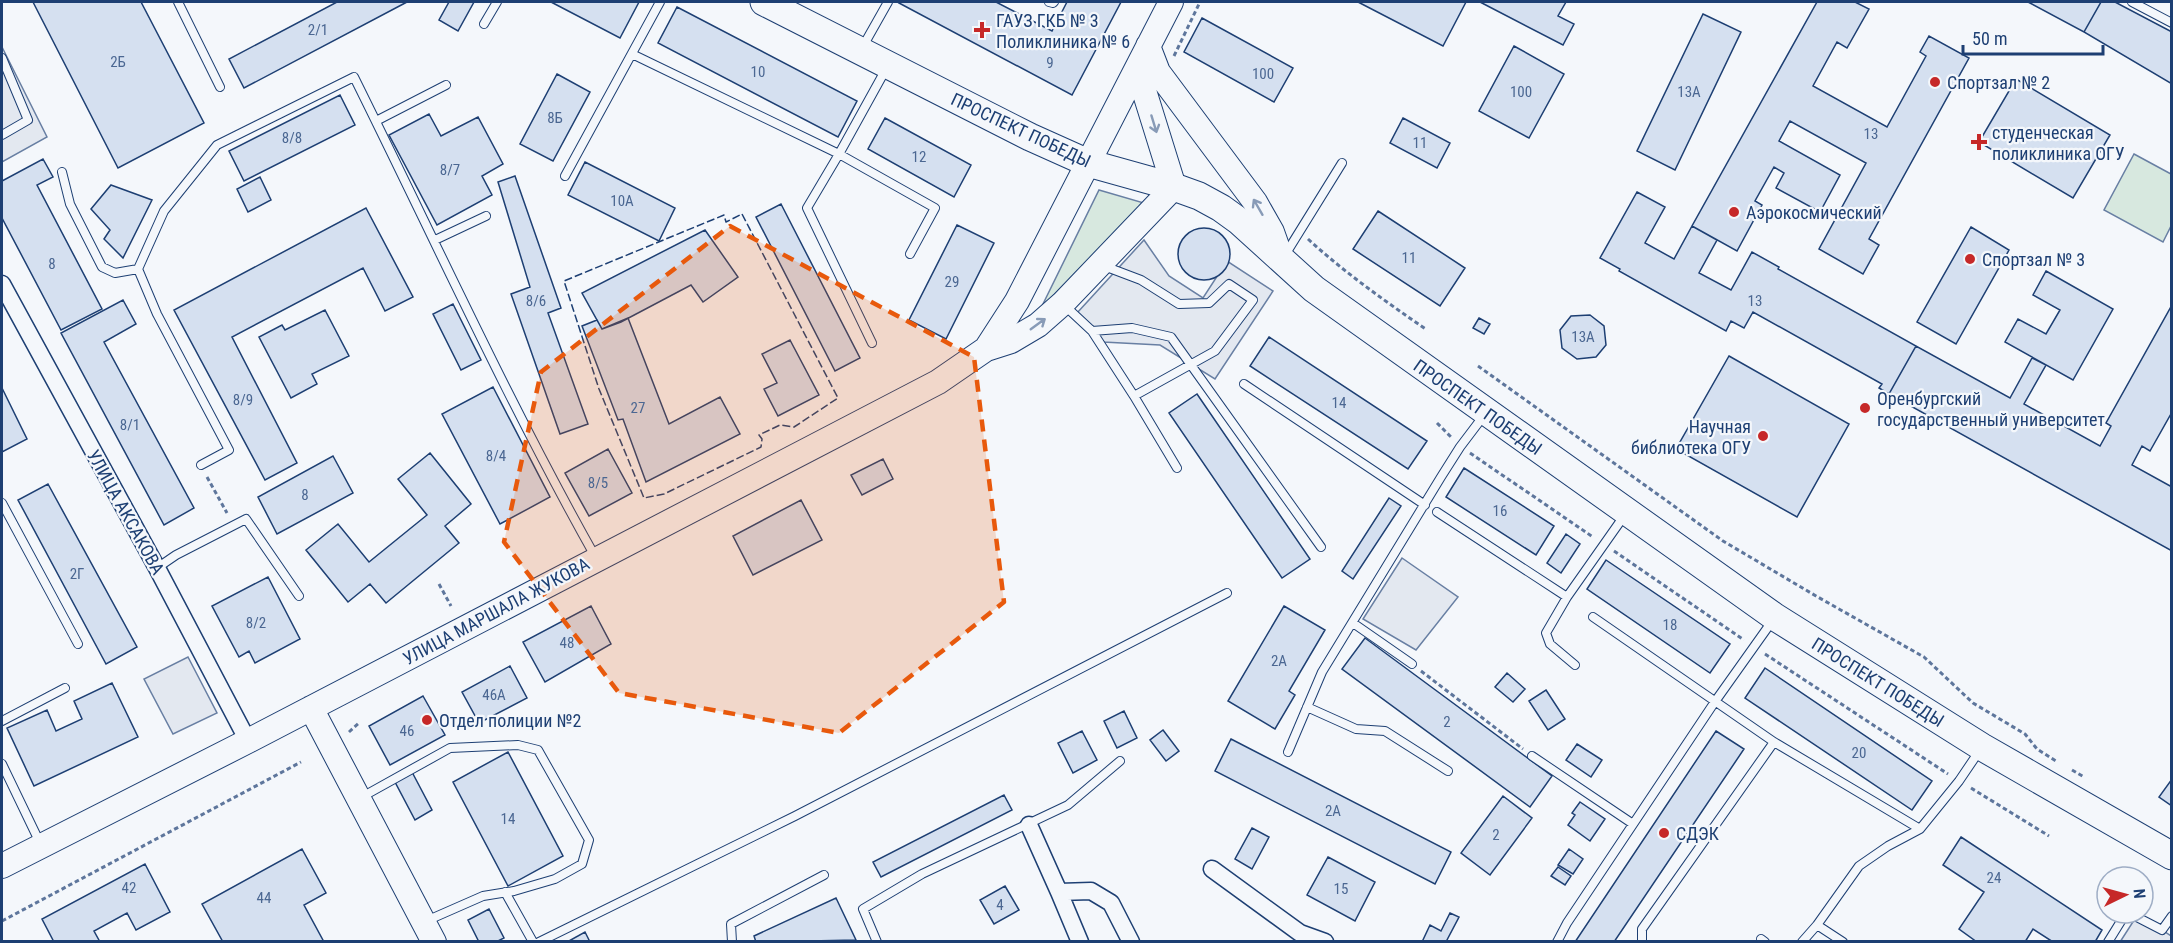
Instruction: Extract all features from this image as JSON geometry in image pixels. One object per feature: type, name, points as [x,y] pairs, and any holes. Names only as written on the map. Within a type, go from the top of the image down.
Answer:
[{"type":"main road","name":"ПРОСПЕКТ ПОБЕДЫ","points":[[764,2],[1030,137],[1088,163],[1174,187],[1199,196],[1221,208],[1239,221],[1314,289],[1775,617],[1982,747],[2172,856]]},
{"type":"main road","name":"УЛИЦА МАРШАЛА ЖУКОВА","points":[[2,866],[248,741],[938,382],[986,348],[1032,275],[1171,2]]},
{"type":"main road","points":[[1148,46],[1158,72],[1255,202],[1272,232],[1281,260]]},
{"type":"main road","points":[[1137,68],[1174,187]]},
{"type":"main road","name":"УЛИЦА МАРШАЛА ЖУКОВА","points":[[986,348],[1011,341],[1038,325],[1063,303],[1174,187]]},
{"type":"main road","points":[[311,708],[429,932]]},
{"type":"street","name":"УЛИЦА АКСАКОВА","points":[[2,284],[157,568],[248,741]]},
{"type":"street","points":[[1029,825],[1080,942]]},
{"type":"street","points":[[1212,869],[1300,933],[1325,942]]},
{"type":"street","points":[[1059,892],[1091,891],[1112,903],[1131,942]]},
{"type":"lane","points":[[178,2],[220,87]]},
{"type":"lane","points":[[484,24],[497,2]]},
{"type":"lane","points":[[565,176],[660,2]]},
{"type":"lane","points":[[860,51],[888,2]]},
{"type":"lane","points":[[2132,2],[2172,23]]},
{"type":"lane","points":[[632,54],[839,154],[935,208],[910,254]]},
{"type":"lane","points":[[2,135],[28,120],[3,64]]},
{"type":"lane","points":[[872,343],[807,208],[888,65]]},
{"type":"lane","points":[[201,465],[229,450],[157,314],[138,269],[164,211],[217,145],[354,77],[496,368],[565,503],[596,558]]},
{"type":"lane","points":[[376,121],[446,85]]},
{"type":"lane","points":[[1281,260],[1301,232],[1342,163]]},
{"type":"lane","points":[[62,172],[70,204],[102,267],[115,273],[138,269]]},
{"type":"lane","points":[[435,240],[486,216]]},
{"type":"lane","points":[[1100,265],[1141,280],[1179,304],[1209,303],[1229,284],[1253,300],[1215,351],[1134,396]]},
{"type":"lane","points":[[1063,303],[1092,331],[1177,468]]},
{"type":"lane","points":[[1092,331],[1132,328],[1171,338],[1321,547]]},
{"type":"lane","points":[[1244,384],[1425,505]]},
{"type":"lane","points":[[1288,752],[1322,672],[1460,447],[1486,413]]},
{"type":"lane","points":[[2,502],[78,644]]},
{"type":"lane","points":[[1437,512],[1567,597]]},
{"type":"lane","points":[[1575,665],[1550,644],[1546,633],[1567,597],[1627,512]]},
{"type":"lane","points":[[157,568],[176,555],[246,519],[299,596]]},
{"type":"lane","points":[[538,942],[795,816],[1227,593]]},
{"type":"lane","points":[[1593,617],[1714,703],[1774,742],[1920,829]]},
{"type":"lane","points":[[1557,942],[1567,923],[1714,703],[1775,617]]},
{"type":"lane","points":[[1353,623],[1412,664]]},
{"type":"lane","points":[[2,721],[65,688]]},
{"type":"lane","points":[[1307,707],[1356,729],[1385,731],[1448,771]]},
{"type":"lane","points":[[1642,942],[1642,929],[1774,742]]},
{"type":"lane","points":[[359,799],[450,748],[518,745],[538,750],[589,840],[582,864],[555,879],[483,896],[429,932]]},
{"type":"lane","points":[[1802,942],[1817,926],[1859,866],[1888,846],[1920,829],[1959,781],[1982,747]]},
{"type":"lane","points":[[1532,756],[1633,824]]},
{"type":"lane","points":[[877,942],[863,909],[922,874],[1068,805],[1120,760]]},
{"type":"lane","points":[[2,764],[41,846]]},
{"type":"lane","points":[[732,942],[731,924],[824,875]]},
{"type":"lane","points":[[506,892],[533,942]]},
{"type":"lane","points":[[2152,925],[2162,930],[2172,916]]},
{"type":"lane","points":[[2108,942],[2120,925]]},
{"type":"lane","points":[[1817,926],[1843,942]]},
{"type":"path","points":[[1148,46],[1172,60],[1200,2]]},
{"type":"path","points":[[1301,232],[1335,264],[1427,330]]},
{"type":"path","points":[[1478,366],[1723,541],[1924,657],[1973,703],[2025,734],[2037,750],[2061,764]]},
{"type":"path","points":[[1437,423],[1460,447],[1754,647],[1959,781],[2049,836]]},
{"type":"path","points":[[201,465],[233,525]]},
{"type":"path","points":[[439,584],[451,606]]},
{"type":"path","points":[[1412,664],[1532,756]]},
{"type":"path","points":[[349,732],[359,723]]},
{"type":"path","points":[[2,921],[301,762]]},
{"type":"path","points":[[2068,768],[2084,777]]},
{"type":"highlighted area","points":[[730,226],[974,357],[1004,602],[839,733],[619,693],[504,542],[541,372]]},
{"type":"shaded area","points":[[2,47],[47,137],[2,162]]},
{"type":"shaded area","points":[[2134,154],[2171,174],[2171,226],[2163,242],[2104,210]]},
{"type":"shaded area","points":[[1099,190],[1144,203],[1041,308]]},
{"type":"shaded area","points":[[1144,240],[1169,276],[1203,298],[1227,261],[1273,291],[1215,379],[1160,345],[1103,342],[1077,313]]},
{"type":"shaded area","points":[[1402,558],[1458,597],[1416,650],[1363,619]]},
{"type":"shaded area","points":[[188,657],[217,713],[173,734],[144,679]]},
{"type":"shaded area","points":[[2131,925],[2154,925],[2171,936],[2171,941],[2120,942]]},
{"type":"building","points":[[33,2],[141,2],[204,123],[118,168]]},
{"type":"building","points":[[337,2],[407,2],[244,88],[229,59]]},
{"type":"building","points":[[449,2],[474,2],[458,31],[439,20]]},
{"type":"building","points":[[551,2],[639,2],[620,38]]},
{"type":"building","points":[[900,2],[996,2],[1052,31],[1067,2],[1121,2],[1072,95]]},
{"type":"building","points":[[1358,2],[1466,2],[1443,46]]},
{"type":"building","points":[[1480,2],[1566,2],[1558,16],[1574,24],[1563,45]]},
{"type":"building","points":[[1817,2],[1855,2],[1869,9],[1847,48],[1837,42],[1813,86],[1887,127],[1926,56],[1920,52],[1929,36],[1969,58],[1869,239],[1879,245],[1863,274],[1819,249],[1866,163],[1790,121],[1779,141],[1840,175],[1820,212],[1776,188],[1784,173],[1774,167],[1755,201],[1762,205],[1737,251],[1692,226]]},
{"type":"building","points":[[2028,2],[2101,2],[2084,32]]},
{"type":"building","points":[[2101,2],[2115,2],[2172,32],[2172,84],[2084,32]]},
{"type":"building","points":[[677,7],[857,101],[838,137],[658,43]]},
{"type":"building","points":[[1703,14],[1741,32],[1675,170],[1637,151]]},
{"type":"building","points":[[1202,18],[1293,68],[1274,102],[1184,52]]},
{"type":"building","points":[[1514,46],[1564,74],[1529,138],[1479,111]]},
{"type":"building","points":[[557,74],[590,92],[553,161],[520,144]]},
{"type":"building","points":[[2016,79],[2110,135],[2073,198],[1979,142]]},
{"type":"building","points":[[340,95],[355,125],[244,181],[229,151]]},
{"type":"building","points":[[429,114],[441,136],[478,117],[503,164],[482,176],[492,195],[437,225],[389,135]]},
{"type":"building","points":[[885,118],[971,165],[954,197],[868,149]]},
{"type":"building","points":[[1403,118],[1450,143],[1437,168],[1390,143]]},
{"type":"building","points":[[43,159],[53,177],[37,185],[102,309],[61,330],[2,218],[2,181]]},
{"type":"building","points":[[585,162],[675,208],[659,241],[568,195]]},
{"type":"building","points":[[515,176],[561,308],[548,313],[588,424],[560,434],[511,294],[530,287],[498,182]]},
{"type":"building","points":[[260,177],[271,200],[248,212],[237,189]]},
{"type":"building","points":[[111,185],[152,200],[123,258],[104,239],[110,230],[91,209]]},
{"type":"building","points":[[1637,192],[1665,207],[1645,243],[1674,259],[1692,226],[1717,240],[1699,273],[1731,290],[1752,252],[1779,267],[1778,269],[1916,346],[1889,394],[1879,388],[1882,384],[1753,312],[1744,328],[1731,321],[1726,331],[1600,258]]},
{"type":"building","points":[[781,204],[860,358],[835,371],[756,217]]},
{"type":"building","points":[[366,208],[413,297],[385,311],[363,268],[232,337],[297,463],[265,480],[174,310]]},
{"type":"building","points":[[1378,211],[1465,268],[1440,306],[1353,249]]},
{"type":"building","points":[[957,225],[994,243],[946,339],[909,320]]},
{"type":"building","points":[[1971,227],[2009,250],[1956,344],[1917,322]]},
{"type":"building","points":[[1199,228],[1209,228],[1218,232],[1226,240],[1230,254],[1226,268],[1218,276],[1209,280],[1199,280],[1190,276],[1182,268],[1178,259],[1178,249],[1182,240],[1190,232]]},
{"type":"building","points":[[705,230],[738,277],[703,302],[691,285],[621,322],[602,329],[582,293]]},
{"type":"building","points":[[2046,271],[2113,309],[2073,380],[2005,342],[2018,319],[2046,334],[2060,310],[2033,295]]},
{"type":"building","points":[[123,300],[136,324],[104,342],[194,508],[164,525],[61,333]]},
{"type":"building","points":[[453,304],[481,360],[461,370],[433,314]]},
{"type":"building","points":[[2172,305],[2172,412],[2150,451],[2142,446],[2132,465],[2172,487],[2172,551],[1889,394],[1916,346],[2010,398],[2032,358],[2046,365],[2024,404],[2100,446],[2111,426],[2106,423]]},
{"type":"building","points":[[325,310],[349,356],[312,374],[317,384],[291,398],[259,337],[282,325],[285,330]]},
{"type":"building","points":[[1590,315],[1604,326],[1606,345],[1596,357],[1577,359],[1562,348],[1560,330],[1571,316]]},
{"type":"building","points":[[628,318],[669,424],[720,397],[740,434],[646,482],[623,419],[618,420],[582,326],[597,320],[602,329]]},
{"type":"building","points":[[1479,318],[1490,324],[1484,334],[1473,328]]},
{"type":"building","points":[[1269,337],[1427,441],[1408,469],[1250,366]]},
{"type":"building","points":[[790,340],[819,395],[778,416],[764,389],[777,383],[762,354]]},
{"type":"building","name":"Научная библиотека ОГУ","points":[[1729,356],[1849,424],[1797,517],[1676,449]]},
{"type":"building","points":[[493,387],[550,497],[500,524],[442,414]]},
{"type":"building","points":[[2,388],[27,439],[2,452]]},
{"type":"building","points":[[1197,394],[1310,559],[1282,578],[1169,413]]},
{"type":"building","points":[[608,449],[632,493],[589,516],[565,473]]},
{"type":"building","points":[[430,453],[471,504],[445,526],[459,543],[386,603],[370,584],[348,602],[306,550],[338,524],[369,562],[427,515],[398,479]]},
{"type":"building","points":[[333,456],[353,493],[277,534],[258,497]]},
{"type":"building","points":[[883,459],[893,479],[862,495],[851,475]]},
{"type":"building","points":[[1464,468],[1554,526],[1536,555],[1446,497]]},
{"type":"building","points":[[48,484],[137,647],[106,664],[18,500]]},
{"type":"building","points":[[1389,498],[1401,506],[1353,579],[1342,571]]},
{"type":"building","points":[[801,500],[822,540],[753,575],[733,536]]},
{"type":"building","points":[[1566,534],[1580,544],[1561,573],[1547,563]]},
{"type":"building","points":[[1606,560],[1730,644],[1710,673],[1587,589]]},
{"type":"building","points":[[268,577],[300,639],[255,663],[249,651],[239,657],[212,606]]},
{"type":"building","points":[[591,606],[611,644],[545,682],[523,642]]},
{"type":"building","points":[[1284,606],[1325,630],[1289,691],[1295,695],[1275,729],[1228,701]]},
{"type":"building","points":[[1365,638],[1552,776],[1530,807],[1342,669]]},
{"type":"building","points":[[510,666],[527,698],[479,723],[462,692]]},
{"type":"building","points":[[1765,668],[1932,781],[1912,810],[1745,698]]},
{"type":"building","points":[[1507,673],[1525,689],[1513,702],[1495,687]]},
{"type":"building","points":[[112,683],[138,737],[34,786],[7,728],[47,710],[56,731],[82,719],[74,701]]},
{"type":"building","points":[[1546,690],[1565,719],[1548,730],[1529,701]]},
{"type":"building","points":[[423,696],[445,735],[390,765],[369,726]]},
{"type":"building","points":[[1124,711],[1137,738],[1117,748],[1104,721]]},
{"type":"building","points":[[1163,730],[1179,751],[1166,761],[1150,740]]},
{"type":"building","points":[[1082,731],[1097,760],[1073,773],[1058,743]]},
{"type":"building","points":[[1716,731],[1744,749],[1614,942],[1575,942]]},
{"type":"building","points":[[1231,739],[1451,852],[1435,884],[1215,771]]},
{"type":"building","points":[[1577,744],[1602,760],[1591,777],[1566,760]]},
{"type":"building","points":[[508,752],[563,856],[508,886],[453,782]]},
{"type":"building","points":[[412,772],[432,810],[415,820],[395,782]]},
{"type":"building","points":[[2172,779],[2172,806],[2159,797]]},
{"type":"building","points":[[1004,795],[1012,810],[881,877],[873,862]]},
{"type":"building","points":[[1503,796],[1532,818],[1490,875],[1461,853]]},
{"type":"building","points":[[1580,802],[1605,819],[1590,841],[1568,825],[1575,815],[1572,813]]},
{"type":"building","points":[[1252,828],[1269,837],[1252,869],[1235,859]]},
{"type":"building","points":[[1961,837],[2102,930],[2095,942],[2053,942],[2033,929],[2025,942],[1977,942],[1959,929],[1984,892],[1943,865]]},
{"type":"building","points":[[302,849],[326,893],[304,905],[324,942],[223,942],[202,904]]},
{"type":"building","points":[[1569,849],[1583,859],[1573,874],[1558,865]]},
{"type":"building","points":[[1328,857],[1375,882],[1355,921],[1307,895]]},
{"type":"building","points":[[145,864],[170,912],[136,930],[127,913],[94,931],[100,942],[54,942],[42,919]]},
{"type":"building","points":[[1558,867],[1571,876],[1565,885],[1551,876]]},
{"type":"building","points":[[1005,886],[1019,910],[994,924],[980,900]]},
{"type":"building","points":[[836,898],[856,940],[756,942],[754,936]]},
{"type":"building","points":[[489,909],[504,938],[496,942],[479,942],[468,920]]},
{"type":"building","points":[[1450,913],[1459,917],[1447,940],[1450,942],[1422,942],[1430,925],[1441,931]]},
{"type":"building","points":[[585,932],[590,942],[567,942]]},
{"type":"fence","points":[[742,214],[838,398],[794,427],[780,425],[759,435],[762,439],[761,447],[664,494],[644,498],[599,389],[564,281],[724,215],[726,222],[742,214]]},
{"type":"place","name":"ГАУЗ ГКБ № 3 Поликлиника № 6","points":[[982,30]]},
{"type":"place","name":"Спортзал № 2","points":[[1935,82]]},
{"type":"place","name":"студенческая поликлиника ОГУ","points":[[1979,142]]},
{"type":"place","name":"Аэрокосмический","points":[[1734,212]]},
{"type":"place","name":"Спортзал № 3","points":[[1970,259]]},
{"type":"place","name":"Оренбургский государственный университет","points":[[1865,408]]},
{"type":"place","name":"Научная библиотека ОГУ","points":[[1763,436]]},
{"type":"place","name":"Отдел полиции №2","points":[[427,720]]},
{"type":"place","name":"СДЭК","points":[[1664,833]]}]
